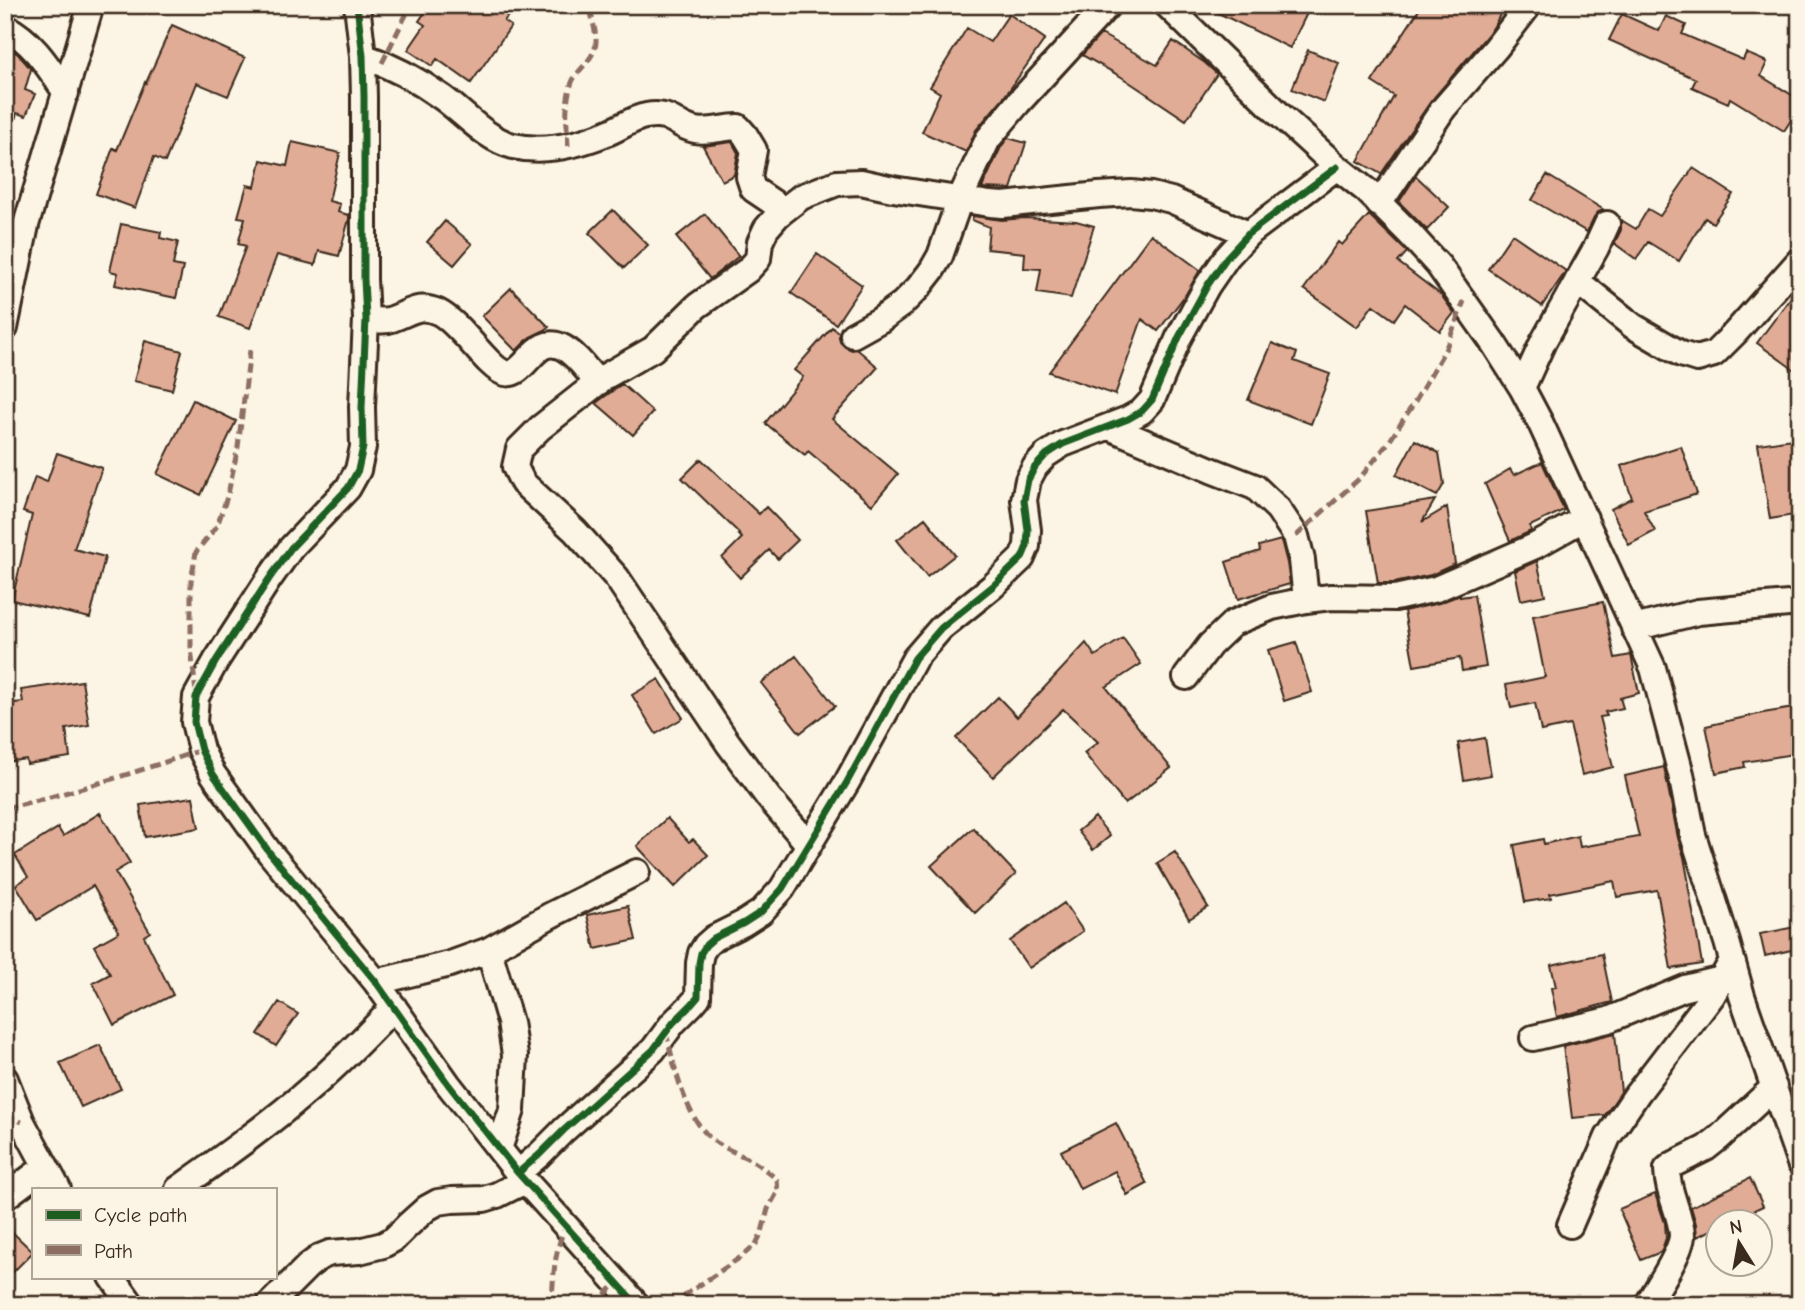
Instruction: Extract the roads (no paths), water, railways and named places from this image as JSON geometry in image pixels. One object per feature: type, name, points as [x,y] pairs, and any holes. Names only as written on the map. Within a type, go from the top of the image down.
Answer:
[{"type":"street","points":[[5,328],[26,225],[91,5]]},
{"type":"street","points":[[357,5],[363,55],[366,319],[363,447],[358,470],[348,488],[292,548],[242,620],[196,697],[194,722],[201,750],[213,774],[269,852],[376,982],[448,1084],[521,1177],[637,1305]]},
{"type":"street","points":[[853,335],[902,304],[925,279],[940,256],[960,199],[988,139],[1108,5]]},
{"type":"street","points":[[1167,5],[1270,105],[1367,191],[1409,233],[1439,266],[1522,388],[1653,668],[1727,970],[1742,996],[1800,1163]]},
{"type":"street","points":[[1379,204],[1443,109],[1529,5]]},
{"type":"street","points":[[5,27],[24,39],[37,53],[66,93]]},
{"type":"street","points":[[363,55],[409,76],[494,137],[511,146],[536,149],[568,146],[607,133],[643,116],[662,114],[695,130],[738,127],[754,150],[749,177],[753,189],[784,210]]},
{"type":"street","points":[[269,1305],[320,1257],[330,1253],[359,1251],[394,1240],[417,1216],[438,1202],[484,1199],[512,1188],[653,1050],[673,1023],[698,997],[699,963],[706,945],[761,912],[782,889],[847,782],[915,658],[942,628],[1022,558],[1027,546],[1028,530],[1024,500],[1028,480],[1035,467],[1046,455],[1063,444],[1142,411],[1152,400],[1179,337],[1207,286],[1227,257],[1248,234],[1337,167]]},
{"type":"street","points":[[810,845],[768,797],[728,743],[617,578],[575,531],[523,483],[515,467],[519,449],[598,383],[621,366],[653,349],[697,306],[748,270],[758,259],[760,242],[766,229],[784,210],[801,197],[837,183],[861,182],[892,190],[1003,205],[1099,195],[1151,195],[1171,200],[1248,234]]},
{"type":"street","points":[[1522,388],[1543,342],[1607,224]]},
{"type":"street","points":[[1577,281],[1633,326],[1681,355],[1697,359],[1714,354],[1800,260]]},
{"type":"street","points":[[366,319],[383,321],[424,308],[439,312],[457,325],[495,367],[504,373],[517,370],[542,346],[557,345],[576,358],[598,383]]},
{"type":"street","points":[[1109,427],[1255,487],[1278,509],[1296,536],[1302,560],[1306,600]]},
{"type":"street","points":[[1186,677],[1210,645],[1233,623],[1272,607],[1331,597],[1395,598],[1436,589],[1535,546],[1585,518]]},
{"type":"street","points":[[1634,628],[1698,612],[1800,603]]},
{"type":"street","points":[[376,982],[450,964],[489,950],[637,872]]},
{"type":"street","points":[[489,950],[510,1022],[515,1055],[512,1110],[499,1149]]},
{"type":"street","points":[[1533,1038],[1608,1020],[1727,970]]},
{"type":"street","points":[[1570,1226],[1608,1137],[1637,1094],[1708,1002],[1727,970]]},
{"type":"street","points":[[179,1188],[282,1113],[347,1056],[394,1007]]},
{"type":"street","points":[[5,1079],[22,1122],[57,1188]]},
{"type":"street","points":[[1647,1305],[1680,1247],[1682,1235],[1667,1170],[1706,1148],[1774,1087]]},
{"type":"street","points":[[5,1197],[45,1167]]},
{"type":"street","points":[[113,1278],[132,1305]]}]
